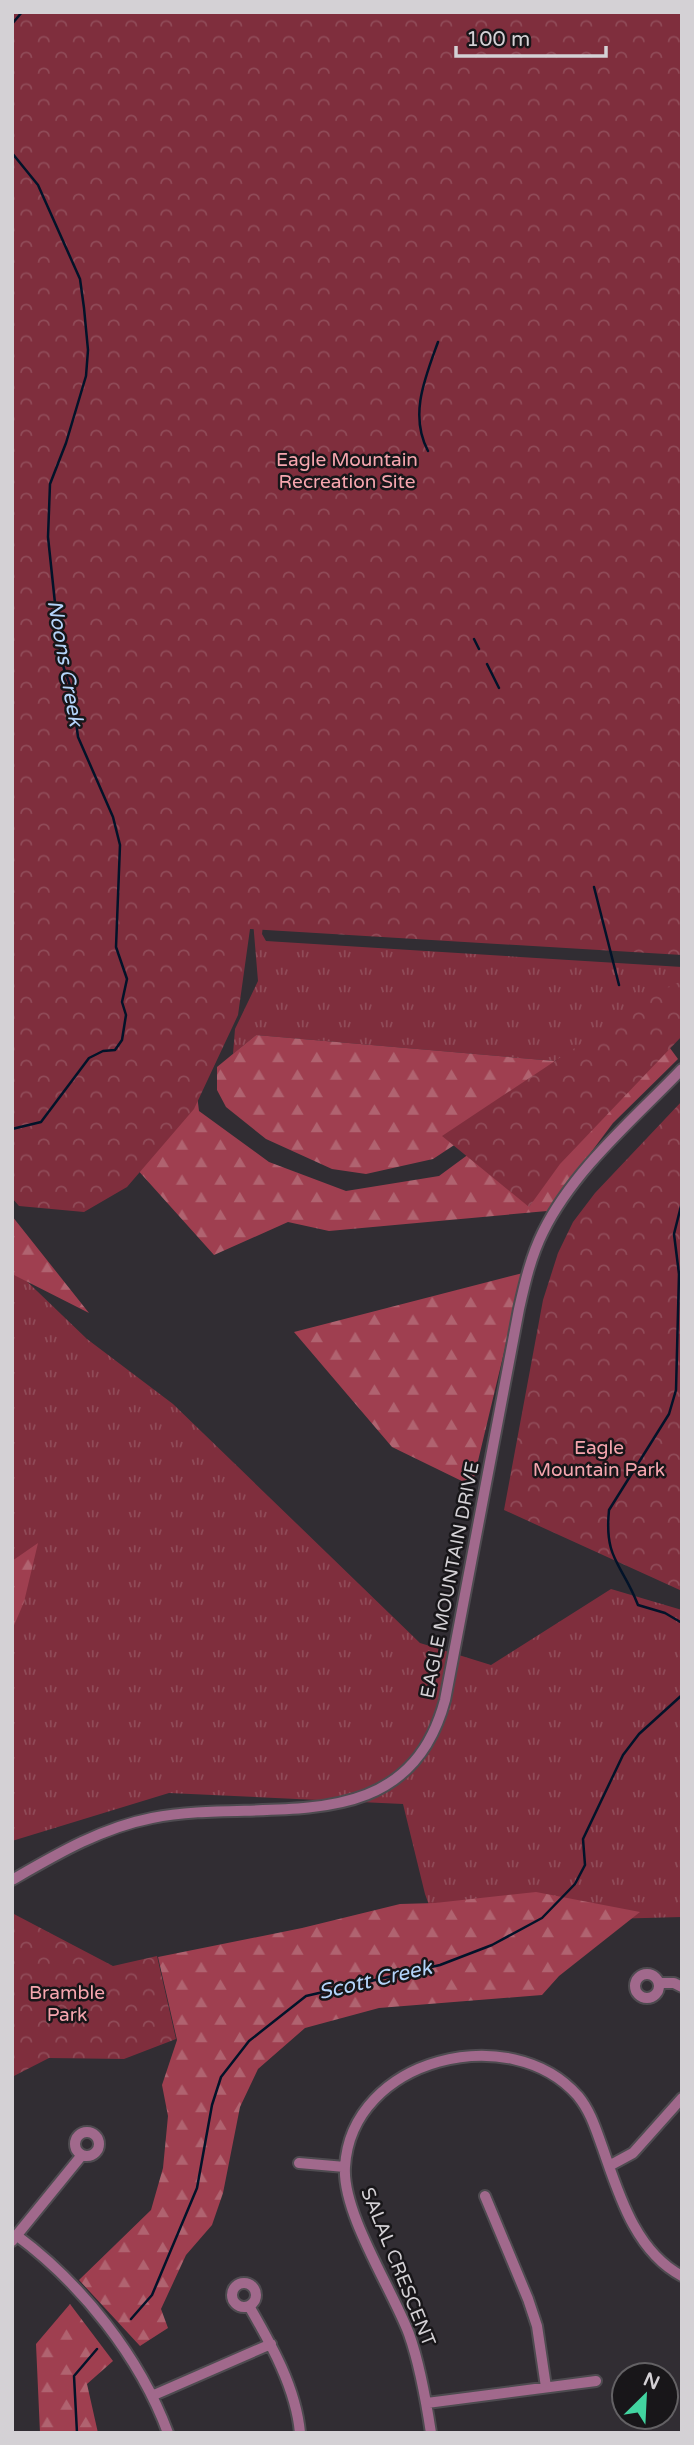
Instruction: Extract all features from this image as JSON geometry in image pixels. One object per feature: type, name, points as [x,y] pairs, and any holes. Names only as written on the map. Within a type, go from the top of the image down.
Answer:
[{"type":"street","name":"EAGLE MOUNTAIN DRIVE","points":[[12,1880],[85,1840],[146,1819],[197,1812],[309,1808],[357,1800],[388,1784],[417,1758],[434,1731],[445,1700],[531,1261],[547,1223],[570,1188],[682,1069]]},
{"type":"street","points":[[659,1983],[674,1983],[682,1987]]},
{"type":"street","name":"SALAL CRESCENT","points":[[431,2433],[427,2403],[409,2336],[350,2200],[345,2167],[350,2140],[361,2117],[387,2087],[407,2073],[429,2065],[490,2054],[536,2065],[570,2088],[589,2113],[609,2166],[644,2243],[657,2259],[682,2276]]},
{"type":"street","points":[[609,2166],[633,2153],[682,2098]]},
{"type":"street","points":[[17,2235],[82,2155]]},
{"type":"street","points":[[299,2163],[345,2167]]},
{"type":"street","points":[[485,2196],[533,2312],[547,2387]]},
{"type":"street","points":[[12,2221],[17,2235],[54,2268],[132,2356],[154,2395],[168,2433]]},
{"type":"street","points":[[250,2306],[271,2344],[298,2415],[300,2433]]},
{"type":"street","points":[[154,2395],[271,2344]]},
{"type":"street","points":[[427,2403],[596,2381]]},
{"type":"green space","name":"Eagle Mountain Recreation Site","points":[[12,12],[682,12],[682,955],[250,929],[238,1015],[194,1109],[127,1187],[84,1212],[19,1206],[12,1198]]},
{"type":"green space","points":[[252,909],[264,917],[262,934],[266,941],[682,967],[682,1006],[634,1018],[555,1061],[256,1035],[233,1054],[235,1029],[258,981]]},
{"type":"green space","points":[[12,973],[194,1071],[199,1111],[269,1162],[346,1191],[439,1176],[618,1044],[667,1044],[678,1059],[613,1123],[547,1211],[329,1231],[288,1222],[214,1255],[12,1030]]},
{"type":"green space","points":[[682,981],[682,1036],[560,1164],[529,1207],[442,1136],[665,988]]},
{"type":"green space","points":[[256,1035],[555,1061],[471,1134],[433,1159],[366,1174],[332,1169],[266,1139],[226,1107],[217,1090],[217,1067]]},
{"type":"green space","name":"Eagle Mountain Park","points":[[682,1101],[682,1591],[504,1510],[543,1300],[558,1253],[573,1222],[595,1193]]},
{"type":"green space","points":[[12,1216],[89,1313],[12,1274]]},
{"type":"green space","points":[[12,1267],[87,1339],[173,1404],[420,1643],[491,1665],[611,1589],[682,1610],[682,1917],[608,1919],[441,1938],[425,1894],[403,1804],[169,1793],[12,1841]]},
{"type":"green space","points":[[523,1273],[472,1486],[392,1447],[294,1332]]},
{"type":"green space","points":[[38,1543],[24,1602],[12,1630],[12,1561]]},
{"type":"green space","points":[[536,1892],[640,1912],[559,1976],[542,1995],[379,2008],[305,2028],[258,2069],[240,2107],[223,2193],[212,2225],[186,2255],[161,2309],[168,2328],[140,2346],[79,2280],[151,2210],[163,2168],[168,2116],[162,2085],[177,2040],[158,1957],[302,1928],[400,1904]]},
{"type":"green space","name":"Bramble Park","points":[[12,1913],[113,1966],[157,1956],[176,2039],[124,2059],[49,2058],[12,2077]]},
{"type":"green space","points":[[70,2304],[113,2361],[87,2384],[98,2433],[40,2433],[36,2344]]},
{"type":"waterway","name":"Noons Creek","points":[[12,24],[22,12]]},
{"type":"waterway","name":"Noons Creek","points":[[12,153],[38,185],[80,279],[88,350],[86,376],[66,443],[50,484],[48,537],[61,660],[72,691],[78,737],[113,817],[120,845],[116,947],[127,979],[122,1002],[126,1015],[122,1040],[115,1050],[103,1051],[89,1058],[41,1122],[12,1129]]},
{"type":"waterway","points":[[428,451],[422,437],[419,410],[424,383],[438,342]]},
{"type":"waterway","points":[[474,639],[479,649]]},
{"type":"waterway","points":[[487,664],[499,688]]},
{"type":"waterway","points":[[594,887],[619,985]]},
{"type":"waterway","name":"Scott Creek","points":[[682,1202],[674,1234],[679,1274],[676,1390],[669,1414],[609,1510],[608,1527],[612,1551],[638,1605],[665,1613],[682,1623]]},
{"type":"waterway","name":"Scott Creek","points":[[131,2319],[152,2295],[197,2188],[212,2105],[221,2077],[249,2041],[306,1996],[440,1965],[492,1945],[542,1918],[575,1884],[585,1865],[583,1839],[623,1755],[639,1734],[682,1695]]},
{"type":"waterway","name":"Scott Creek","points":[[77,2433],[74,2376],[97,2349]]}]
